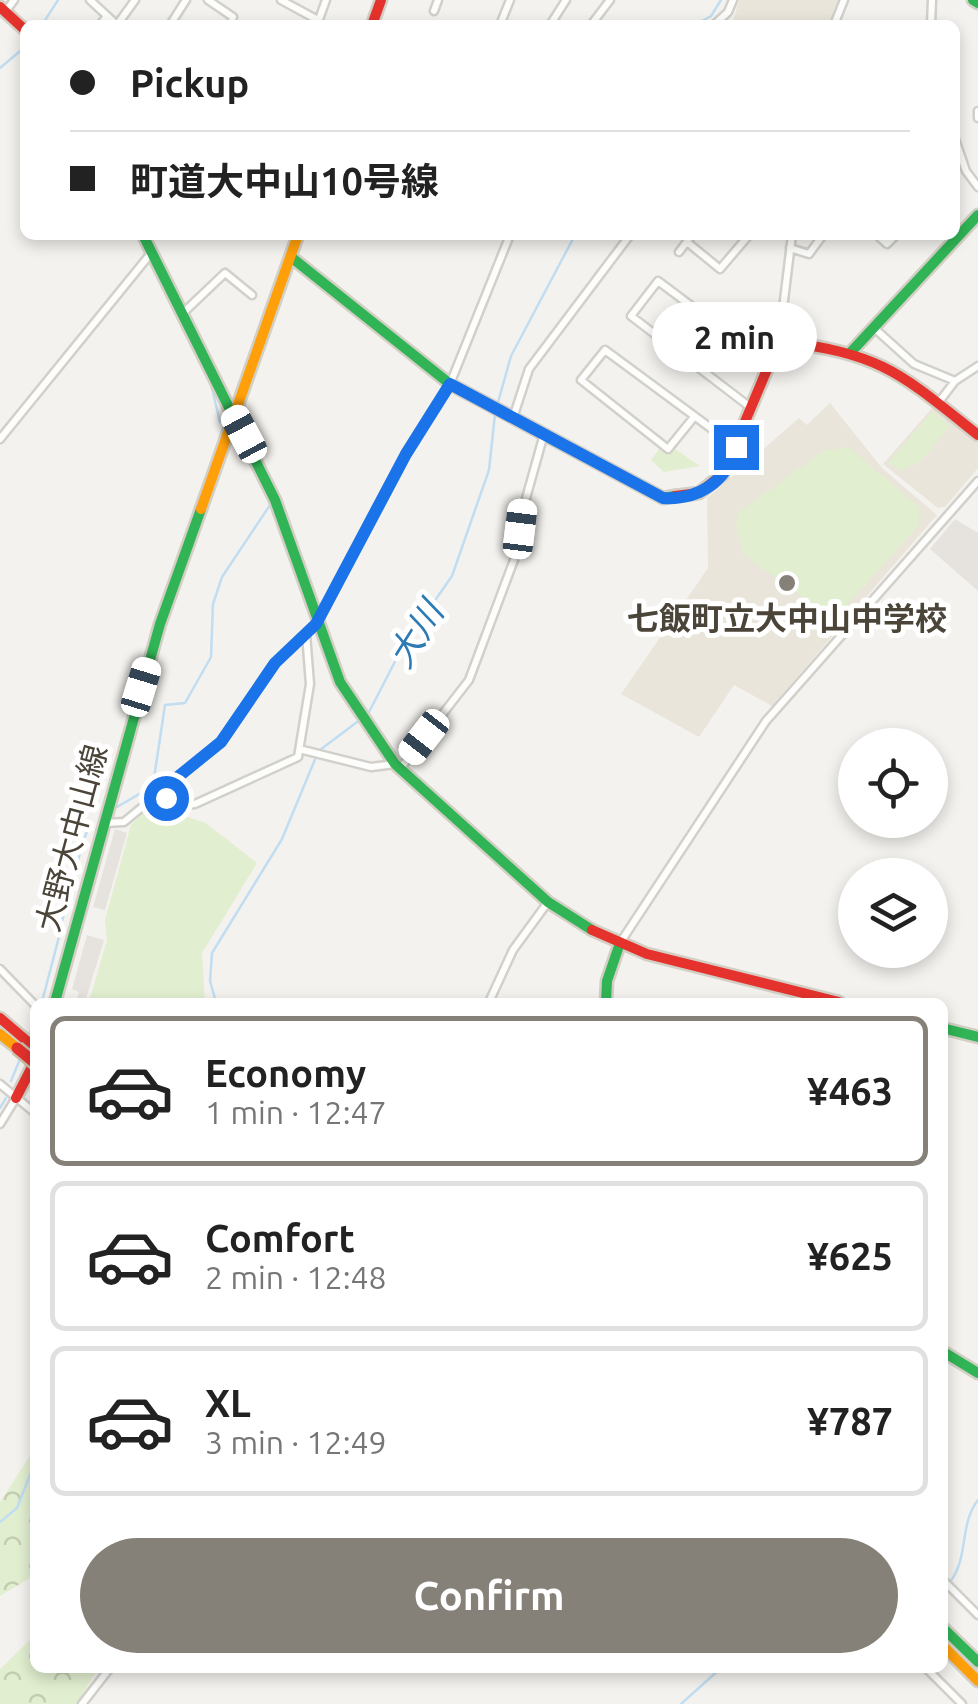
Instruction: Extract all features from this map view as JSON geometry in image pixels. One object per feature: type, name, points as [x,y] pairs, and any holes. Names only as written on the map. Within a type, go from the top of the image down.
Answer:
[{"type":"main road","points":[[960,233],[978,214]]},
{"type":"main road","points":[[146,240],[275,500],[316,624],[358,714],[398,767],[548,902],[620,943],[824,998]]},
{"type":"main road","name":"大野大中山線","points":[[56,998],[160,624],[296,240]]},
{"type":"main road","points":[[851,352],[954,240]]},
{"type":"main road","points":[[290,257],[450,384],[670,498],[709,488],[724,474],[779,341],[851,352],[902,375],[978,435]]},
{"type":"main road","points":[[606,998],[607,981],[620,943]]},
{"type":"main road","points":[[0,1018],[30,1056]]},
{"type":"main road","points":[[948,1030],[978,1038]]},
{"type":"main road","points":[[0,1034],[30,1046]]},
{"type":"main road","points":[[16,1098],[30,1071]]},
{"type":"main road","points":[[948,1355],[978,1373]]},
{"type":"main road","points":[[948,1633],[978,1662]]},
{"type":"main road","points":[[948,1651],[978,1681]]},
{"type":"street","points":[[90,0],[112,20]]},
{"type":"street","points":[[208,0],[233,17],[232,20]]},
{"type":"street","points":[[282,0],[314,20]]},
{"type":"street","points":[[434,12],[438,0]]},
{"type":"street","points":[[595,20],[610,0]]},
{"type":"street","points":[[104,20],[107,16]]},
{"type":"street","points":[[960,154],[966,172],[978,187]]},
{"type":"street","points":[[104,823],[124,822],[221,742],[275,663],[316,624],[406,454],[450,384],[508,240]]},
{"type":"street","points":[[509,417],[529,369],[626,240]]},
{"type":"street","points":[[679,252],[688,240]]},
{"type":"street","points":[[690,240],[720,269],[745,240]]},
{"type":"street","points":[[779,341],[791,240]]},
{"type":"street","points":[[790,248],[809,254],[819,240]]},
{"type":"street","points":[[0,439],[152,252]]},
{"type":"street","points":[[183,313],[226,273],[252,295]]},
{"type":"street","points":[[750,407],[631,316],[658,281],[770,364]]},
{"type":"street","points":[[873,327],[914,364],[955,381]]},
{"type":"street","points":[[694,417],[668,449],[581,380],[605,350],[736,447]]},
{"type":"street","points":[[939,402],[955,381],[978,366]]},
{"type":"street","points":[[307,751],[371,767],[398,767],[469,680],[517,552],[523,509],[544,434]]},
{"type":"street","points":[[620,943],[766,722],[978,481]]},
{"type":"street","points":[[306,633],[310,684],[307,751]]},
{"type":"street","points":[[158,793],[184,805],[195,804],[289,764],[307,751]]},
{"type":"street","points":[[490,998],[513,950],[548,902]]},
{"type":"street","points":[[0,969],[30,1000]]},
{"type":"street","points":[[0,1084],[30,1108]]},
{"type":"street","points":[[0,1124],[16,1098]]},
{"type":"street","points":[[948,1585],[978,1615]]},
{"type":"street","points":[[82,1704],[106,1673]]},
{"type":"street","points":[[931,1673],[962,1704]]},
{"type":"shaded area","points":[[739,0],[838,0],[831,20],[733,20]]},
{"type":"shaded area","name":"七飯町立大中山中学校","points":[[830,403],[882,468],[937,515],[772,706],[734,685],[699,737],[621,694],[708,568],[707,498],[799,418],[807,425]]},
{"type":"shaded area","points":[[933,407],[978,444],[978,468],[945,507],[938,508],[883,464]]},
{"type":"shaded area","points":[[955,519],[978,533],[978,591],[930,549]]},
{"type":"shaded area","points":[[115,829],[127,833],[105,910],[93,907]]},
{"type":"shaded area","points":[[87,935],[104,940],[86,998],[77,998],[79,992],[72,989]]},
{"type":"green space","points":[[933,411],[951,426],[919,463],[901,471],[888,463]]},
{"type":"green space","points":[[849,447],[919,507],[919,525],[834,619],[743,554],[736,529],[738,513],[823,451]]},
{"type":"green space","points":[[660,448],[670,454],[675,449],[700,466],[664,472],[651,460]]},
{"type":"green space","points":[[151,805],[206,823],[257,863],[202,953],[205,998],[90,998],[107,940],[105,920],[131,825]]},
{"type":"green space","points":[[30,1456],[30,1578],[0,1596],[0,1502]]},
{"type":"green space","points":[[30,1640],[30,1673],[95,1673],[77,1704],[0,1704],[0,1669]]},
{"type":"waterway","points":[[45,20],[58,0]]},
{"type":"waterway","name":"大川","points":[[704,20],[721,0]]},
{"type":"waterway","points":[[0,68],[20,51]]},
{"type":"waterway","points":[[139,240],[144,250]]},
{"type":"waterway","name":"大川","points":[[497,406],[511,356],[572,240]]},
{"type":"waterway","points":[[149,261],[205,370]]},
{"type":"waterway","points":[[210,380],[220,422]]},
{"type":"waterway","name":"大川","points":[[368,714],[402,648],[452,576],[489,470],[495,414]]},
{"type":"waterway","points":[[239,451],[257,473]]},
{"type":"waterway","points":[[153,785],[165,705],[185,703],[211,657],[213,604],[222,577],[270,505]]},
{"type":"waterway","name":"大川","points":[[320,750],[361,719]]},
{"type":"waterway","name":"大川","points":[[215,998],[210,981],[212,953],[282,839],[316,757]]},
{"type":"waterway","points":[[117,807],[146,790]]},
{"type":"waterway","points":[[83,841],[91,823]]},
{"type":"waterway","points":[[61,925],[81,849]]},
{"type":"waterway","points":[[43,998],[60,933]]},
{"type":"waterway","points":[[28,1038],[30,1033]]},
{"type":"waterway","points":[[11,1081],[20,1059]]},
{"type":"waterway","points":[[0,1108],[6,1098]]},
{"type":"waterway","name":"大川","points":[[0,1522],[17,1508],[30,1475]]},
{"type":"waterway","points":[[950,1582],[960,1562],[968,1520],[978,1500]]},
{"type":"waterway","points":[[681,1704],[715,1673]]},
{"type":"traffic: fast","points":[[973,0],[978,3]]},
{"type":"traffic: fast","points":[[960,234],[978,215]]},
{"type":"traffic: fast","points":[[145,240],[275,500],[340,682],[395,764],[548,902],[592,930]]},
{"type":"traffic: fast","points":[[851,352],[955,240]]},
{"type":"traffic: fast","points":[[291,257],[450,384],[663,498],[675,496]]},
{"type":"traffic: fast","points":[[56,998],[160,624],[201,509]]},
{"type":"traffic: fast","points":[[606,998],[607,981],[620,943]]},
{"type":"traffic: fast","points":[[948,1030],[978,1037]]},
{"type":"traffic: fast","points":[[948,1355],[978,1373]]},
{"type":"traffic: fast","points":[[948,1633],[978,1662]]},
{"type":"traffic: slow","points":[[201,509],[296,240]]},
{"type":"traffic: slow","points":[[0,1034],[17,1048]]},
{"type":"traffic: slow","points":[[948,1651],[978,1681]]},
{"type":"traffic: jam","points":[[374,20],[381,0]]},
{"type":"traffic: jam","points":[[0,7],[20,25]]},
{"type":"traffic: jam","points":[[675,496],[699,493],[723,474],[779,341],[842,352],[888,369],[978,435]]},
{"type":"traffic: jam","points":[[592,930],[647,954],[823,998]]},
{"type":"traffic: jam","points":[[0,1018],[30,1044]]},
{"type":"traffic: jam","points":[[17,1048],[30,1059]]},
{"type":"traffic: jam","points":[[16,1098],[30,1071]]},
{"type":"place","name":"七飯町立大中山中学校","points":[[787,583]]},
{"type":"route","points":[[166,798],[158,793],[221,742],[275,663],[316,624],[406,454],[450,384],[663,498],[689,496],[709,488],[724,474],[736,447]]}]
